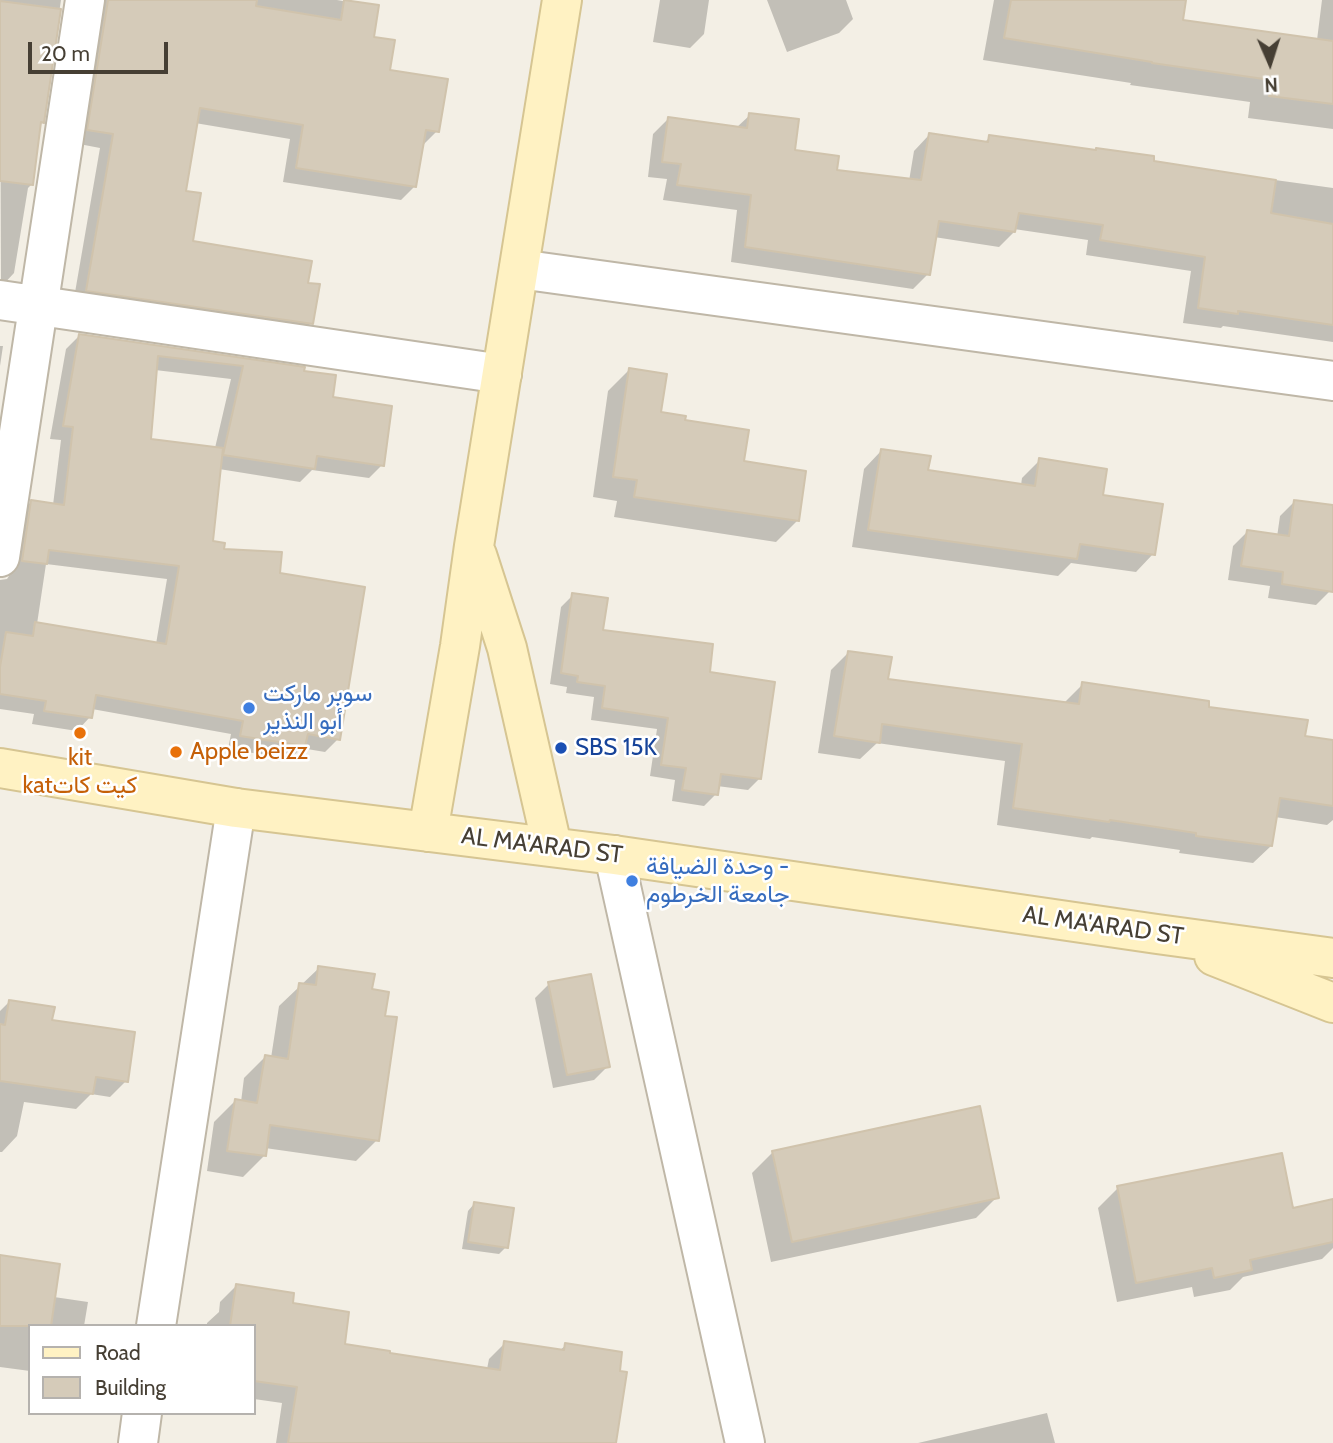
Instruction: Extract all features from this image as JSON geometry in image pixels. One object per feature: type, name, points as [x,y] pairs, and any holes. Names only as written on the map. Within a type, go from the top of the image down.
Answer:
[{"type":"main road","points":[[428,832],[562,0]]},
{"type":"main road","points":[[474,546],[507,648],[552,846]]},
{"type":"main road","name":"AL MA'ARAD ST","points":[[0,768],[236,808],[552,846],[1333,958]]},
{"type":"main road","points":[[1157,934],[1333,1003]]},
{"type":"street","points":[[0,556],[85,0]]},
{"type":"street","points":[[519,269],[1333,381]]},
{"type":"street","points":[[0,300],[502,374]]},
{"type":"street","points":[[156,1324],[236,808]]},
{"type":"street","points":[[614,855],[745,1443]]},
{"type":"street","points":[[138,1443],[142,1415]]},
{"type":"building","points":[[108,0],[257,0],[256,6],[341,20],[344,0],[379,5],[374,37],[395,40],[390,70],[448,79],[439,132],[426,130],[416,187],[296,168],[303,125],[200,108],[186,191],[201,193],[193,241],[312,261],[308,283],[320,284],[313,324],[86,291],[113,134],[87,130]]},
{"type":"building","points":[[1011,0],[1186,0],[1183,20],[1333,41],[1333,104],[1269,96],[1271,80],[1004,38]]},
{"type":"building","points":[[0,1],[61,9],[33,185],[0,181]]},
{"type":"building","points":[[749,113],[799,119],[795,150],[839,156],[837,170],[921,180],[929,133],[988,142],[989,135],[1096,148],[1154,156],[1154,161],[1276,180],[1271,213],[1333,224],[1333,325],[1198,308],[1205,257],[1100,240],[1103,225],[1019,213],[1015,232],[939,221],[930,275],[745,247],[751,195],[677,185],[681,164],[662,162],[668,117],[747,128]]},
{"type":"building","points":[[79,334],[305,367],[304,371],[336,375],[333,397],[392,406],[384,466],[317,456],[315,469],[223,455],[243,366],[158,356],[151,439],[223,448],[213,541],[225,543],[224,549],[282,552],[280,573],[365,587],[340,740],[308,734],[305,746],[240,736],[243,721],[96,695],[92,718],[44,711],[46,701],[0,694],[0,667],[6,632],[33,636],[35,622],[166,644],[179,566],[49,550],[47,564],[22,561],[31,500],[64,505],[73,427],[63,426]]},
{"type":"building","points":[[629,368],[667,374],[661,412],[686,416],[685,420],[749,430],[744,461],[806,471],[799,521],[634,497],[637,480],[613,477]]},
{"type":"building","points":[[881,449],[931,456],[928,470],[1035,486],[1039,458],[1107,469],[1103,495],[1163,504],[1155,555],[1080,544],[1077,559],[868,530]]},
{"type":"building","points":[[1294,500],[1333,505],[1333,592],[1282,584],[1283,572],[1241,566],[1247,530],[1289,536]]},
{"type":"building","points":[[572,593],[608,598],[603,630],[713,644],[710,672],[775,682],[761,779],[721,774],[718,795],[682,790],[686,768],[661,765],[668,718],[602,708],[605,686],[577,682],[578,676],[561,673]]},
{"type":"building","points":[[848,651],[892,657],[888,679],[1079,704],[1082,682],[1209,701],[1209,707],[1308,720],[1305,736],[1333,740],[1333,806],[1280,798],[1272,846],[1196,836],[1196,833],[1110,820],[1109,822],[1013,808],[1022,744],[882,724],[880,743],[834,736]]},
{"type":"building","points":[[318,966],[375,974],[372,989],[389,992],[385,1016],[397,1017],[379,1141],[270,1125],[266,1156],[227,1151],[235,1099],[257,1103],[265,1055],[288,1059],[299,983],[316,985]]},
{"type":"building","points":[[591,974],[610,1067],[567,1075],[548,982]]},
{"type":"building","points":[[9,1000],[55,1007],[52,1020],[135,1032],[128,1082],[96,1077],[93,1094],[0,1081],[0,1024],[5,1025]]},
{"type":"building","points":[[980,1106],[999,1198],[792,1242],[772,1151]]},
{"type":"building","points":[[1282,1153],[1293,1208],[1333,1199],[1333,1242],[1250,1260],[1252,1270],[1214,1278],[1212,1268],[1136,1283],[1117,1186]]},
{"type":"building","points":[[474,1202],[514,1208],[508,1248],[468,1242]]},
{"type":"building","points":[[0,1255],[60,1264],[51,1324],[0,1326]]},
{"type":"building","points":[[236,1284],[294,1293],[293,1303],[349,1312],[345,1344],[390,1353],[500,1370],[504,1341],[564,1350],[565,1343],[622,1352],[620,1371],[627,1372],[616,1443],[288,1443],[297,1387],[256,1381],[256,1324],[230,1324]]},
{"type":"place","name":"سوبر ماركت أبو النذير","points":[[249,708]]},
{"type":"place","name":"kit katكيت كات","points":[[80,733]]},
{"type":"place","name":"SBS 15K","points":[[561,748]]},
{"type":"place","name":"Apple beizz","points":[[176,752]]},
{"type":"place","name":"وحدة الضيافة - جامعة الخرطوم","points":[[632,881]]}]
